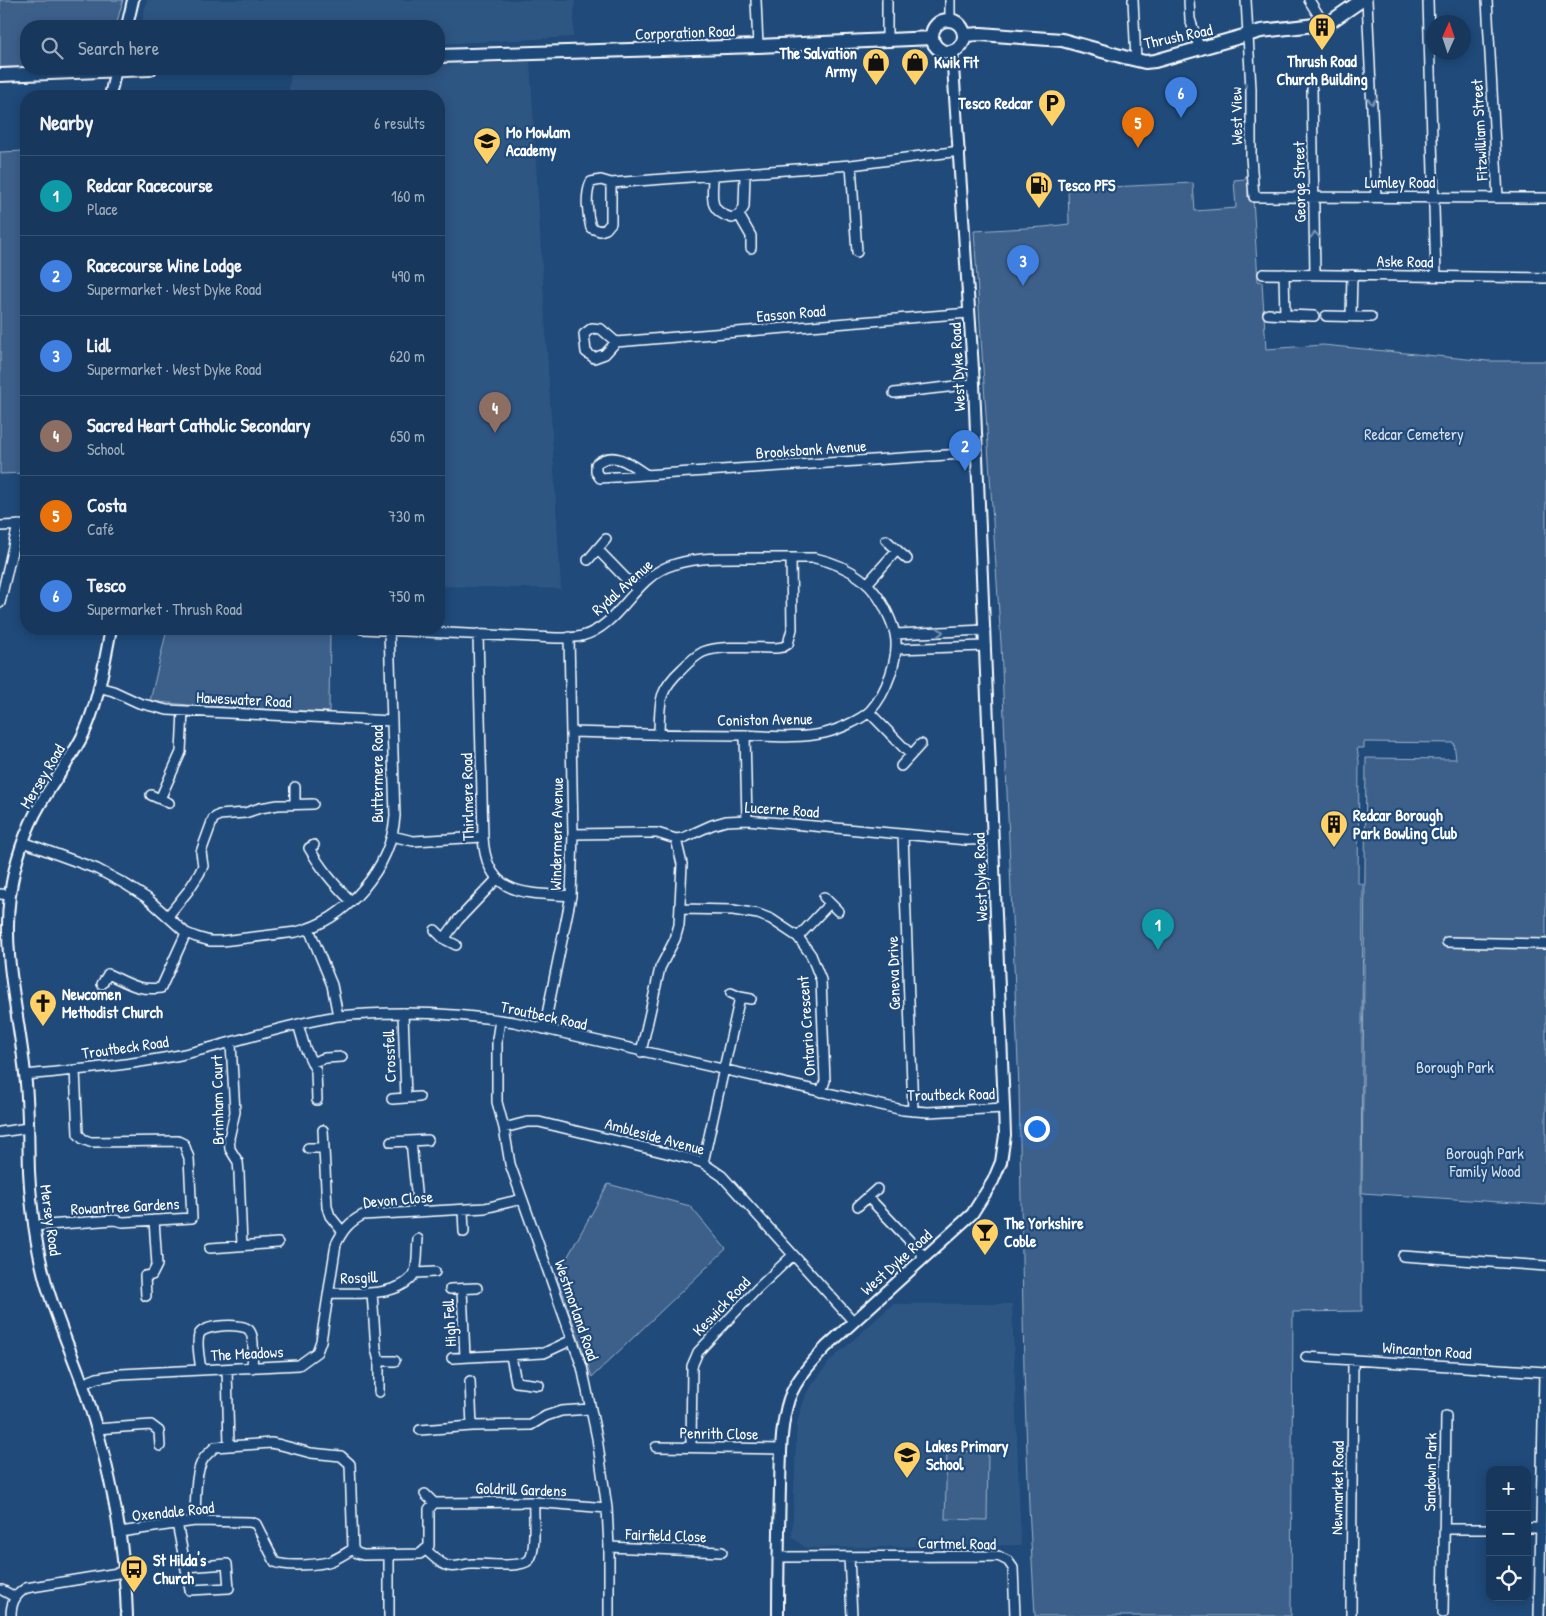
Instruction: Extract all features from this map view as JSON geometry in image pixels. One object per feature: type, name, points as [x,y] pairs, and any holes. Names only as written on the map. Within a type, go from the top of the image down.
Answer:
[{"type":"main road","name":"Thrush Road","points":[[964,35],[980,34],[1062,40],[1136,60],[1155,61],[1200,50],[1247,35],[1282,28],[1324,24],[1330,22],[1362,0]]},
{"type":"main road","points":[[950,20],[961,26],[964,35],[961,45],[952,51],[941,50],[932,38],[934,28],[936,24],[950,20]]},
{"type":"main road","name":"Corporation Road","points":[[445,56],[758,46],[932,38]]},
{"type":"main road","points":[[0,75],[20,74]]},
{"type":"street","points":[[128,20],[133,0]]},
{"type":"street","points":[[756,0],[758,46]]},
{"type":"street","points":[[887,0],[887,39]]},
{"type":"street","points":[[950,0],[950,20]]},
{"type":"street","points":[[1133,0],[1136,60]]},
{"type":"street","points":[[1189,0],[1190,19],[1200,50]]},
{"type":"street","name":"West View","points":[[1246,0],[1254,197]]},
{"type":"street","points":[[1309,0],[1324,24]]},
{"type":"street","points":[[1366,0],[1376,197]]},
{"type":"street","points":[[1428,0],[1436,276]]},
{"type":"street","name":"Fitzwilliam Street","points":[[1487,0],[1498,198]]},
{"type":"street","name":"West Dyke Road","points":[[778,1616],[778,1556],[783,1421],[790,1397],[805,1370],[826,1346],[972,1214],[993,1181],[1003,1151],[1004,1108],[994,839],[974,384],[952,51]]},
{"type":"street","points":[[111,90],[115,75]]},
{"type":"street","name":"George Street","points":[[1312,89],[1315,274]]},
{"type":"street","points":[[611,183],[611,223],[600,231],[591,228],[588,189],[591,182],[601,180],[611,183],[851,165],[960,151]]},
{"type":"street","points":[[851,165],[858,252]]},
{"type":"street","points":[[713,176],[714,207],[720,215],[732,218],[739,215],[744,207],[745,173]]},
{"type":"street","name":"Lumley Road","points":[[1254,197],[1546,198]]},
{"type":"street","points":[[739,215],[751,236],[751,248]]},
{"type":"street","name":"Aske Road","points":[[1263,274],[1546,278]]},
{"type":"street","points":[[1284,274],[1285,315]]},
{"type":"street","points":[[1351,316],[1352,275]]},
{"type":"street","name":"Easson Road","points":[[616,342],[969,313]]},
{"type":"street","points":[[1268,314],[1314,316]]},
{"type":"street","points":[[1326,316],[1371,317]]},
{"type":"street","points":[[894,393],[974,384]]},
{"type":"street","name":"Brooksbank Avenue","points":[[647,475],[618,458],[603,458],[596,464],[596,472],[600,478],[647,475],[977,453]]},
{"type":"street","points":[[0,526],[20,525]]},
{"type":"street","points":[[0,603],[20,532]]},
{"type":"street","points":[[588,560],[606,539]]},
{"type":"street","points":[[886,540],[907,559]]},
{"type":"street","points":[[597,549],[636,590]]},
{"type":"street","points":[[868,584],[897,550]]},
{"type":"street","name":"Rydal Avenue","points":[[445,633],[569,638],[582,636],[608,621],[636,590],[650,578],[665,568],[683,561],[703,558],[815,558],[830,561],[846,568],[868,584],[881,599],[895,634]]},
{"type":"street","points":[[660,735],[660,701],[663,692],[669,681],[695,657],[703,652],[716,649],[776,648],[788,644],[792,629],[791,558]]},
{"type":"street","points":[[895,634],[985,630]]},
{"type":"street","name":"Thirlmere Road","points":[[478,634],[484,851],[490,871],[497,879]]},
{"type":"street","name":"Coniston Avenue","points":[[571,732],[800,736],[838,729],[869,712],[888,682],[896,649],[895,634]]},
{"type":"street","name":"Mersey Road","points":[[110,635],[98,687],[85,730],[70,760],[40,805],[23,842],[5,894],[8,952],[25,1075],[29,1174],[34,1226],[46,1282],[104,1452],[120,1532],[127,1616]]},
{"type":"street","name":"Buttermere Road","points":[[23,842],[97,869],[125,884],[168,916],[186,933],[210,941],[296,932],[310,929],[336,915],[364,889],[388,848],[392,836],[395,816],[389,635]]},
{"type":"street","name":"Windermere Avenue","points":[[544,1029],[571,896],[573,834],[569,638]]},
{"type":"street","points":[[896,649],[985,646]]},
{"type":"street","name":"Haweswater Road","points":[[98,687],[113,691],[138,703],[183,711],[392,720]]},
{"type":"street","points":[[169,803],[156,797],[181,752],[183,711]]},
{"type":"street","points":[[869,712],[911,754]]},
{"type":"street","points":[[745,736],[748,820]]},
{"type":"street","points":[[901,766],[921,744]]},
{"type":"street","points":[[295,787],[295,804]]},
{"type":"street","points":[[168,916],[200,874],[202,866],[201,852],[213,819],[219,816],[244,813],[260,808],[313,804]]},
{"type":"street","name":"Lucerne Road","points":[[676,839],[726,821],[748,820],[967,840],[994,839]]},
{"type":"street","points":[[573,834],[657,833],[676,839],[682,864],[679,925],[676,940],[660,968],[641,1052]]},
{"type":"street","name":"Geneva Drive","points":[[903,834],[912,1111]]},
{"type":"street","points":[[392,836],[413,841],[483,837]]},
{"type":"street","points":[[314,845],[308,848],[326,876],[351,901]]},
{"type":"street","points":[[444,939],[458,920],[497,879],[519,892],[571,896]]},
{"type":"street","points":[[798,937],[827,900],[838,911]]},
{"type":"street","name":"Ontario Crescent","points":[[681,909],[733,910],[758,914],[771,919],[798,937],[811,955],[821,980],[825,1082],[821,1092]]},
{"type":"street","points":[[310,929],[332,985],[338,1016]]},
{"type":"street","points":[[435,930],[444,939],[456,945]]},
{"type":"street","points":[[102,984],[108,974],[146,990],[161,988],[186,933]]},
{"type":"street","points":[[1447,942],[1546,944]]},
{"type":"street","points":[[731,993],[752,999]]},
{"type":"street","points":[[704,1163],[740,997]]},
{"type":"street","name":"Troutbeck Road","points":[[25,1075],[75,1070],[178,1055],[231,1044],[298,1024],[338,1016],[403,1013],[465,1015],[544,1029],[912,1111],[928,1112],[1004,1108]]},
{"type":"street","name":"Crossfell","points":[[403,1013],[406,1098]]},
{"type":"street","name":"Westmorland Road","points":[[500,1020],[497,1039],[497,1102],[504,1128],[510,1164],[582,1367],[597,1438],[607,1508],[610,1616]]},
{"type":"street","points":[[298,1024],[305,1048],[316,1071],[318,1100]]},
{"type":"street","name":"Brimham Court","points":[[231,1044],[235,1112],[229,1138],[230,1149],[238,1162],[242,1245]]},
{"type":"street","points":[[313,1062],[325,1058],[342,1057]]},
{"type":"street","name":"Troutbeck Road","points":[[75,1070],[78,1134],[83,1140]]},
{"type":"street","name":"Crossfell","points":[[392,1099],[419,1097]]},
{"type":"street","name":"Ambleside Avenue","points":[[504,1128],[527,1122],[539,1122],[691,1158],[704,1163],[722,1176],[853,1321]]},
{"type":"street","points":[[0,1132],[28,1128]]},
{"type":"street","points":[[323,1130],[326,1207],[342,1232]]},
{"type":"street","name":"Rowantree Gardens","points":[[34,1226],[114,1220],[123,1222],[192,1218],[189,1158],[184,1144],[178,1141],[90,1142],[83,1140]]},
{"type":"street","points":[[391,1142],[428,1140]]},
{"type":"street","points":[[410,1141],[418,1212]]},
{"type":"street","points":[[308,1148],[324,1148]]},
{"type":"street","points":[[858,1206],[877,1189]]},
{"type":"street","points":[[868,1197],[924,1256]]},
{"type":"street","name":"Devon Close","points":[[342,1232],[350,1222],[363,1215],[485,1208],[522,1200]]},
{"type":"street","points":[[462,1210],[464,1232]]},
{"type":"street","points":[[146,1296],[146,1276],[152,1275],[157,1265],[154,1220]]},
{"type":"street","name":"The Meadows","points":[[82,1384],[97,1378],[122,1374],[299,1365],[317,1352],[321,1341],[336,1244],[342,1232]]},
{"type":"street","points":[[418,1239],[415,1273],[435,1272]]},
{"type":"street","points":[[210,1248],[278,1243]]},
{"type":"street","name":"Keswick Road","points":[[690,1447],[692,1366],[698,1352],[792,1255]]},
{"type":"street","points":[[1403,1256],[1546,1266]]},
{"type":"street","name":"Rosgill","points":[[329,1293],[372,1293],[396,1288],[405,1283],[415,1273]]},
{"type":"street","name":"High Fell","points":[[462,1288],[466,1356]]},
{"type":"street","name":"High Fell","points":[[450,1289],[477,1288]]},
{"type":"street","points":[[372,1293],[376,1349],[379,1361],[379,1392]]},
{"type":"street","points":[[201,1370],[200,1332],[211,1326],[245,1327],[250,1331],[252,1336],[252,1368]]},
{"type":"street","points":[[452,1358],[544,1353],[572,1340]]},
{"type":"street","points":[[511,1356],[516,1382],[539,1385]]},
{"type":"street","name":"Wincanton Road","points":[[1306,1357],[1545,1372]]},
{"type":"street","name":"Newmarket Road","points":[[1351,1616],[1353,1360]]},
{"type":"street","points":[[379,1361],[394,1361]]},
{"type":"street","points":[[227,1369],[230,1446]]},
{"type":"street","points":[[1539,1616],[1545,1372]]},
{"type":"street","points":[[470,1381],[472,1426]]},
{"type":"street","points":[[420,1430],[472,1426],[530,1425],[546,1416],[561,1411],[590,1409]]},
{"type":"street","name":"Sandown Park","points":[[1443,1613],[1446,1416]]},
{"type":"street","points":[[96,1429],[151,1425],[159,1431],[160,1446]]},
{"type":"street","points":[[195,1521],[196,1492],[201,1464],[215,1446],[280,1444],[311,1453],[342,1456],[350,1464],[353,1549],[363,1555],[420,1554],[426,1550],[430,1541],[429,1509],[434,1503],[426,1494]]},
{"type":"street","name":"Penrith Close","points":[[656,1446],[782,1449]]},
{"type":"street","points":[[426,1550],[448,1566],[456,1567],[469,1564],[513,1565],[526,1562],[530,1559],[533,1548],[534,1502]]},
{"type":"street","name":"Goldrill Gardens","points":[[434,1503],[534,1502],[607,1508]]},
{"type":"street","name":"Oxendale Road","points":[[120,1532],[195,1521],[250,1522],[256,1524],[275,1562],[279,1564],[324,1563],[353,1549]]},
{"type":"street","points":[[178,1523],[190,1590],[229,1588],[227,1564],[186,1567]]},
{"type":"street","name":"Sandown Park","points":[[1444,1529],[1486,1528]]},
{"type":"street","points":[[1531,1528],[1541,1528]]},
{"type":"street","name":"Fairfield Close","points":[[609,1547],[722,1552]]},
{"type":"street","points":[[389,1555],[389,1616]]},
{"type":"street","name":"Cartmel Road","points":[[778,1556],[998,1556],[1008,1561],[1013,1568],[1015,1616]]},
{"type":"street","points":[[849,1557],[852,1616]]},
{"type":"street","points":[[11,1616],[12,1603],[15,1597],[20,1591],[31,1586],[124,1572]]},
{"type":"street","points":[[2,1590],[15,1597]]},
{"type":"shaded area","points":[[147,0],[575,0],[573,37],[445,44],[445,20],[142,20]]},
{"type":"shaded area","points":[[530,62],[561,589],[445,586],[445,90],[289,90],[291,75],[445,75],[445,65]]},
{"type":"shaded area","name":"Lakes Primary School","points":[[893,1304],[1012,1304],[1021,1545],[806,1548],[792,1537],[797,1422],[807,1392],[831,1360]]},
{"type":"green space","points":[[0,0],[123,0],[118,20],[20,20],[20,68],[0,69]]},
{"type":"green space","points":[[20,151],[20,473],[0,474],[0,152]]},
{"type":"green space","points":[[1246,176],[1251,176],[1248,198],[1253,198],[1258,281],[1262,282],[1266,349],[1323,345],[1488,361],[1546,361],[1546,1205],[1362,1193],[1366,758],[1456,759],[1454,743],[1364,742],[1364,748],[1357,748],[1359,761],[1358,883],[1363,884],[1361,1195],[1362,1311],[1293,1312],[1291,1616],[1035,1616],[1024,1370],[1019,1089],[1001,644],[974,231],[1069,224],[1068,189],[1193,183],[1195,211],[1236,208],[1234,180],[1245,179]]},
{"type":"green space","points":[[166,635],[330,635],[329,712],[188,705],[150,701]]},
{"type":"green space","points":[[608,1184],[690,1206],[726,1249],[592,1377],[557,1276]]},
{"type":"green space","points":[[947,1451],[988,1452],[987,1520],[945,1519]]},
{"type":"place","name":"Thrush Road Church Building","points":[[1322,51]]},
{"type":"place","name":"The Salvation Army","points":[[876,86]]},
{"type":"place","name":"Kwik Fit","points":[[915,86]]},
{"type":"place","name":"Tesco","points":[[1181,118]]},
{"type":"place","name":"Tesco Redcar","points":[[1052,127]]},
{"type":"place","name":"Costa","points":[[1138,148]]},
{"type":"place","name":"Mo Mowlam Academy","points":[[487,165]]},
{"type":"place","name":"Tesco PFS","points":[[1039,209]]},
{"type":"place","name":"Lidl","points":[[1023,286]]},
{"type":"place","name":"Sacred Heart Catholic Secondary","points":[[495,433]]},
{"type":"place","name":"Racecourse Wine Lodge","points":[[965,471]]},
{"type":"place","name":"Redcar Borough Park Bowling Club","points":[[1334,848]]},
{"type":"place","name":"Redcar Racecourse","points":[[1158,950]]},
{"type":"place","name":"Newcomen Methodist Church","points":[[43,1027]]},
{"type":"place","name":"The Yorkshire Coble","points":[[985,1256]]},
{"type":"place","name":"Lakes Primary School","points":[[907,1479]]},
{"type":"place","name":"St Hilda's Church","points":[[134,1593]]},
{"type":"park label","name":"Redcar Cemetery","points":[[1414,434]]},
{"type":"park label","name":"Borough Park","points":[[1455,1067]]},
{"type":"park label","name":"Borough Park Family Wood","points":[[1485,1162]]}]
